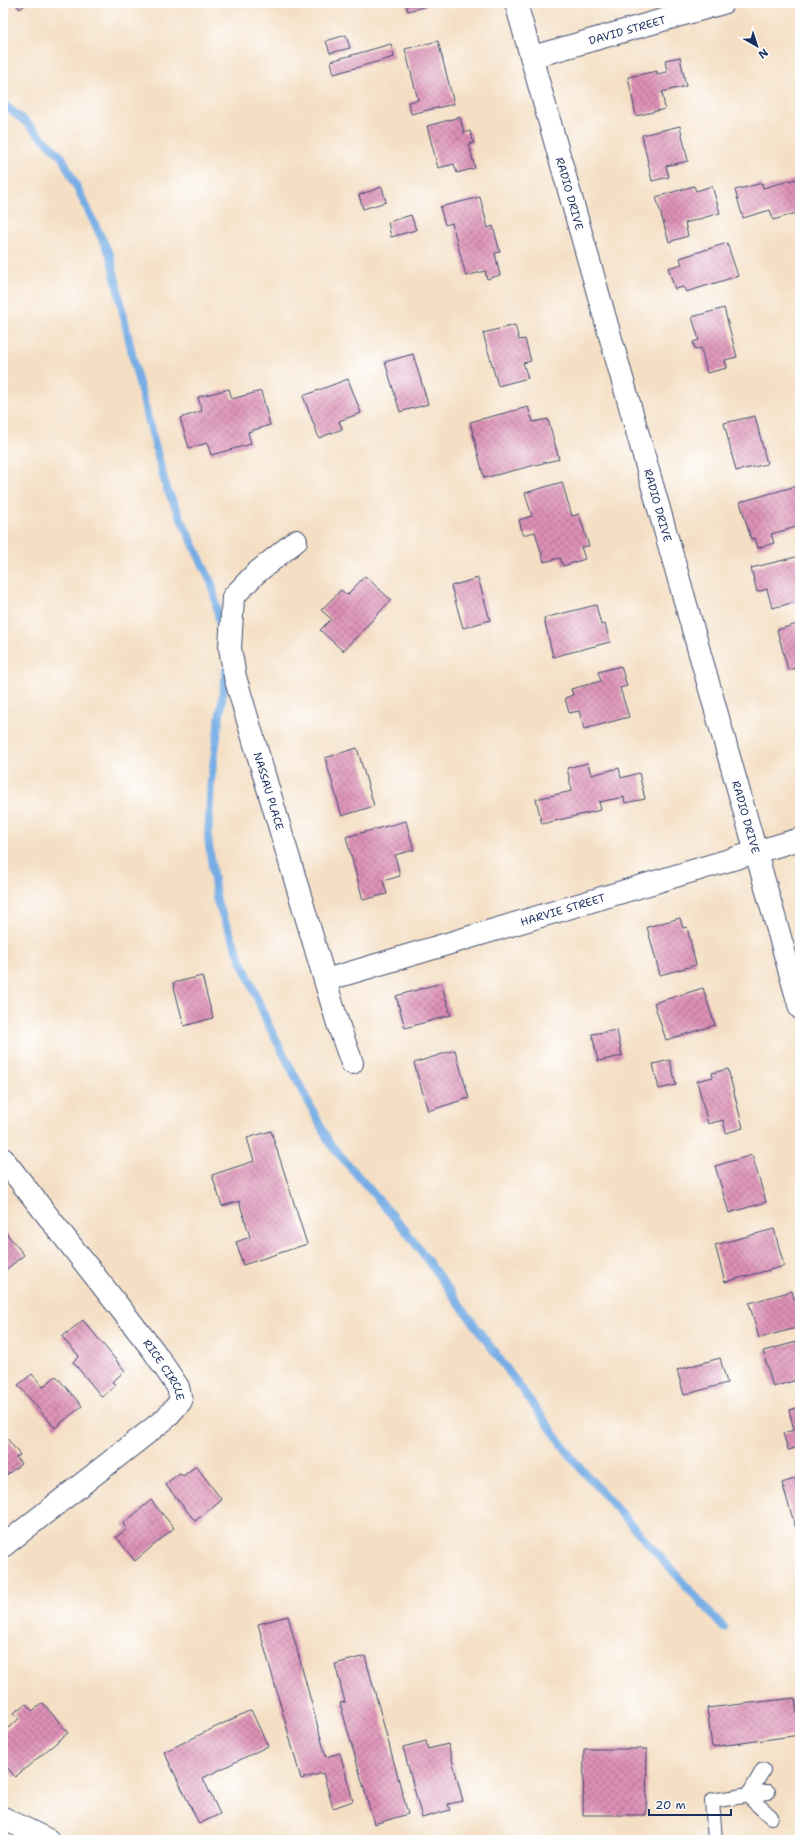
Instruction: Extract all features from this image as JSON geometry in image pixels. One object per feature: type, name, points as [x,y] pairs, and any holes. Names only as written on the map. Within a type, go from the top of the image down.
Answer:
[{"type":"street","name":"RADIO DRIVE","points":[[516,3],[800,1008]]},
{"type":"street","name":"DAVID STREET","points":[[532,57],[723,3]]},
{"type":"street","name":"NASSAU PLACE","points":[[296,541],[255,574],[233,597],[230,648],[235,677],[338,1024],[352,1063]]},
{"type":"street","name":"HARVIE STREET","points":[[326,980],[800,839]]},
{"type":"street","name":"RICE CIRCLE","points":[[3,1159],[153,1350],[178,1386],[180,1401],[165,1419],[3,1546]]},
{"type":"street","points":[[3,1818],[48,1840]]},
{"type":"lane","points":[[748,1796],[763,1770]]},
{"type":"lane","points":[[715,1840],[712,1801],[768,1792]]},
{"type":"lane","points":[[748,1796],[772,1817]]},
{"type":"building","points":[[15,3],[27,3],[20,9]]},
{"type":"building","points":[[406,3],[427,3],[427,6],[408,11]]},
{"type":"building","points":[[346,35],[350,48],[330,53],[326,41]]},
{"type":"building","points":[[438,41],[454,104],[411,114],[408,102],[418,100],[405,49]]},
{"type":"building","points":[[391,44],[394,57],[334,74],[331,61]]},
{"type":"building","points":[[680,57],[686,86],[662,92],[665,109],[636,116],[628,77],[657,71],[657,74],[667,72],[665,60]]},
{"type":"building","points":[[460,117],[464,133],[470,131],[474,143],[469,144],[475,168],[457,173],[454,164],[438,168],[427,126]]},
{"type":"building","points":[[680,126],[688,161],[666,166],[669,177],[652,181],[642,135]]},
{"type":"building","points":[[796,179],[800,191],[800,212],[773,220],[770,210],[743,218],[735,190],[762,183],[763,188]]},
{"type":"building","points":[[694,186],[696,191],[712,186],[720,213],[685,223],[688,236],[669,242],[656,197]]},
{"type":"building","points":[[382,187],[386,202],[363,209],[359,195]]},
{"type":"building","points":[[480,197],[488,228],[493,226],[500,252],[495,253],[500,275],[487,279],[485,271],[466,276],[452,223],[445,225],[440,207]]},
{"type":"building","points":[[411,215],[416,230],[391,237],[388,222]]},
{"type":"building","points":[[727,243],[738,276],[686,292],[684,287],[675,289],[668,268],[682,264],[680,258]]},
{"type":"building","points":[[724,308],[737,357],[725,360],[727,368],[707,373],[701,348],[695,350],[693,342],[699,340],[692,317]]},
{"type":"building","points":[[515,325],[519,340],[525,339],[531,361],[523,363],[528,378],[498,386],[483,333]]},
{"type":"building","points":[[413,354],[428,404],[400,412],[385,362]]},
{"type":"building","points":[[348,379],[361,413],[339,421],[342,429],[319,438],[303,396]]},
{"type":"building","points":[[229,389],[232,399],[261,391],[270,425],[248,432],[251,444],[211,455],[207,443],[189,448],[180,418],[202,411],[198,397]]},
{"type":"building","points":[[528,407],[533,422],[548,419],[559,459],[484,478],[470,422]]},
{"type":"building","points":[[755,416],[767,464],[736,471],[724,423]]},
{"type":"building","points":[[562,482],[572,516],[579,514],[589,546],[581,547],[585,559],[563,566],[560,558],[544,562],[535,532],[523,535],[519,520],[532,516],[525,493]]},
{"type":"building","points":[[800,485],[800,526],[771,534],[774,543],[758,548],[755,538],[751,539],[740,502]]},
{"type":"building","points":[[800,556],[800,601],[772,608],[767,589],[757,592],[751,568]]},
{"type":"building","points":[[365,576],[391,600],[343,651],[320,630],[331,619],[321,610],[341,590],[347,595]]},
{"type":"building","points":[[478,578],[490,620],[463,628],[451,586]]},
{"type":"building","points":[[596,605],[601,625],[605,624],[610,642],[553,657],[544,618]]},
{"type":"building","points":[[800,623],[800,667],[788,670],[777,630]]},
{"type":"building","points":[[621,666],[627,686],[620,688],[629,717],[584,729],[579,711],[569,713],[565,698],[573,695],[571,689],[601,681],[598,672]]},
{"type":"building","points":[[357,748],[374,806],[342,816],[325,758]]},
{"type":"building","points":[[588,763],[591,775],[619,768],[621,778],[639,773],[645,799],[625,803],[624,797],[599,802],[601,810],[542,824],[536,799],[572,791],[567,768]]},
{"type":"building","points":[[406,821],[414,850],[395,855],[400,876],[383,881],[387,894],[363,900],[346,837]]},
{"type":"building","points":[[680,918],[683,928],[687,927],[696,965],[660,975],[647,927]]},
{"type":"building","points":[[202,976],[213,1018],[184,1026],[173,983]]},
{"type":"building","points":[[441,983],[451,1015],[405,1028],[396,996]]},
{"type":"building","points":[[703,988],[715,1025],[666,1040],[654,1003]]},
{"type":"building","points":[[617,1030],[622,1056],[598,1061],[592,1034]]},
{"type":"building","points":[[455,1050],[469,1098],[428,1111],[414,1063]]},
{"type":"building","points":[[670,1060],[676,1085],[659,1089],[653,1064]]},
{"type":"building","points":[[728,1069],[743,1128],[726,1133],[723,1120],[708,1124],[697,1081],[713,1077],[712,1073]]},
{"type":"building","points":[[271,1131],[307,1244],[243,1265],[236,1242],[250,1237],[239,1201],[222,1206],[212,1175],[254,1161],[247,1138]]},
{"type":"building","points":[[752,1155],[766,1202],[729,1213],[715,1166]]},
{"type":"building","points":[[3,1229],[24,1255],[3,1272]]},
{"type":"building","points":[[774,1229],[784,1266],[725,1282],[715,1245]]},
{"type":"building","points":[[792,1291],[794,1299],[800,1297],[800,1327],[759,1338],[749,1303]]},
{"type":"building","points":[[83,1320],[125,1371],[112,1382],[116,1385],[102,1397],[73,1362],[79,1356],[62,1337]]},
{"type":"building","points":[[800,1341],[800,1379],[773,1387],[763,1351]]},
{"type":"building","points":[[720,1358],[727,1383],[684,1395],[677,1370]]},
{"type":"building","points":[[32,1374],[43,1387],[56,1376],[82,1406],[55,1428],[18,1385]]},
{"type":"building","points":[[800,1407],[800,1447],[788,1450],[783,1433],[794,1430],[789,1410]]},
{"type":"building","points":[[3,1433],[20,1455],[16,1457],[21,1464],[4,1477]]},
{"type":"building","points":[[196,1466],[222,1500],[195,1521],[165,1484],[180,1473],[183,1476]]},
{"type":"building","points":[[800,1477],[800,1532],[797,1532],[782,1483]]},
{"type":"building","points":[[151,1500],[174,1528],[135,1561],[116,1537],[127,1529],[123,1524]]},
{"type":"building","points":[[288,1616],[326,1757],[340,1753],[353,1801],[333,1808],[323,1773],[301,1779],[258,1624]]},
{"type":"building","points":[[365,1656],[408,1814],[374,1824],[340,1703],[345,1702],[335,1664]]},
{"type":"building","points":[[795,1698],[800,1735],[712,1747],[707,1708]]},
{"type":"building","points":[[43,1703],[68,1733],[15,1777],[3,1762],[3,1758],[5,1756],[3,1753],[3,1732],[19,1719],[14,1713],[26,1704],[32,1711]]},
{"type":"building","points":[[251,1710],[268,1746],[203,1778],[220,1814],[199,1824],[164,1752]]},
{"type":"building","points":[[426,1741],[428,1749],[448,1744],[463,1801],[448,1804],[450,1810],[422,1818],[403,1747]]},
{"type":"building","points":[[584,1749],[647,1749],[646,1815],[583,1815]]},
{"type":"waterway","points":[[3,104],[27,123],[62,157],[110,255],[137,376],[166,487],[212,584],[222,635]]},
{"type":"waterway","points":[[226,670],[211,781],[208,838],[217,902],[267,1022],[330,1144],[406,1231],[575,1462],[724,1628]]}]
